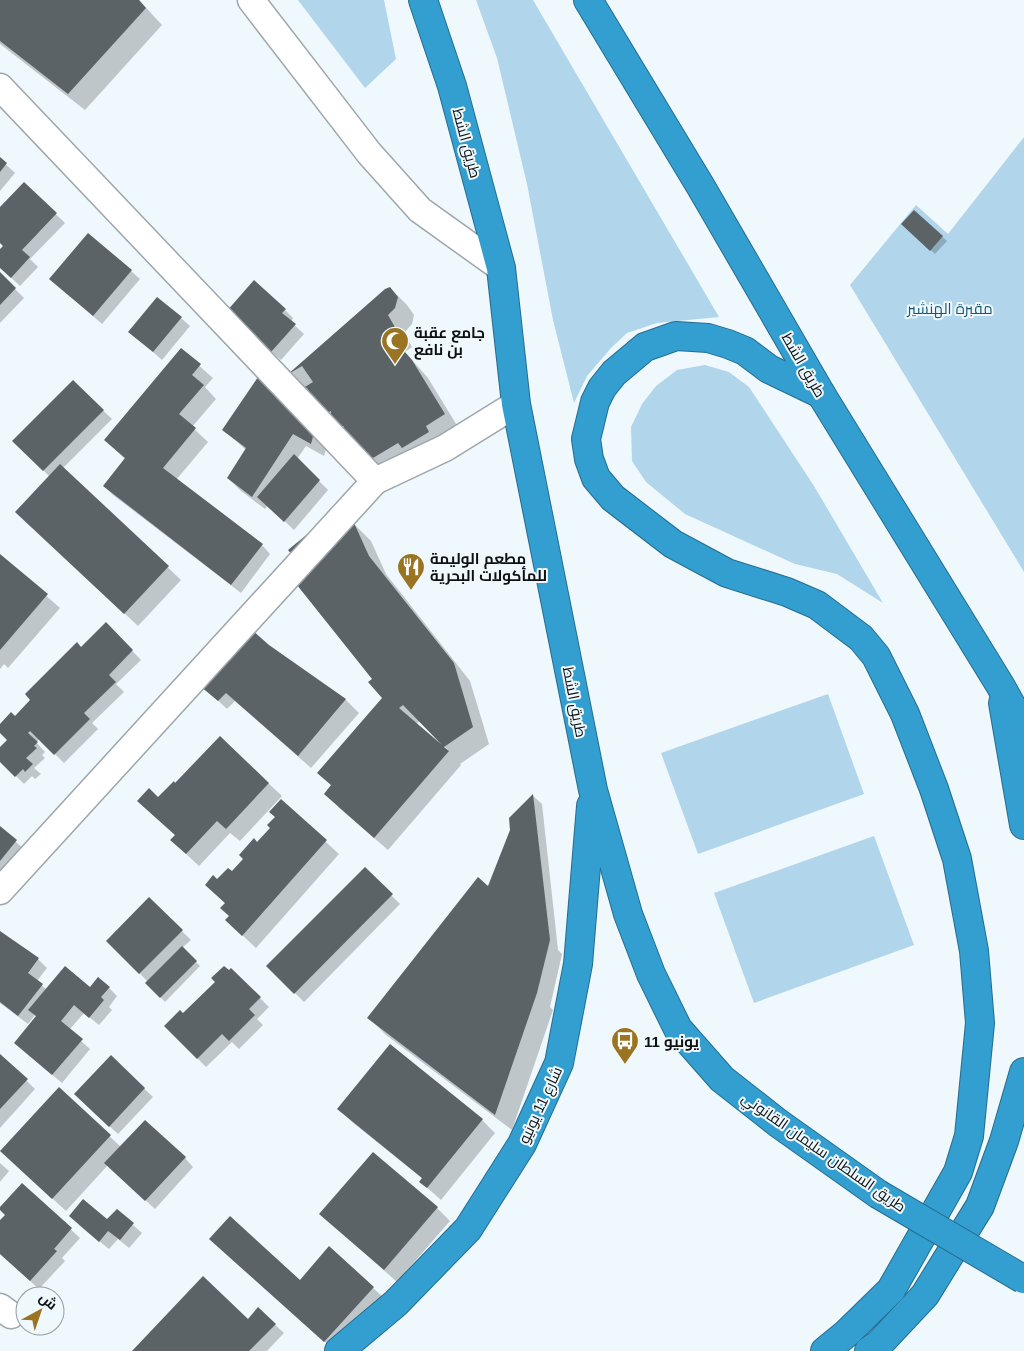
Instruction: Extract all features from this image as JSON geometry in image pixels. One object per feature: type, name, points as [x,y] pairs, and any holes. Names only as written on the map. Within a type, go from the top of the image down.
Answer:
[{"type":"highway","name":"طريق الشط","points":[[423,0],[452,86],[501,268],[516,404],[593,790]]},
{"type":"highway","name":"طريق الشط","points":[[588,0],[701,187],[821,394],[1000,685],[1024,728]]},
{"type":"highway","points":[[821,394],[769,369],[745,352],[728,344],[708,338],[676,336],[645,347],[614,373],[594,402],[586,439],[596,478],[613,498],[672,544],[727,573],[788,592],[817,604],[861,638],[876,656],[905,714],[934,789],[957,859],[974,951],[980,1023],[969,1136],[958,1172],[890,1290],[847,1333],[825,1351]]},
{"type":"highway","points":[[1000,685],[1024,825]]},
{"type":"highway","name":"طريق السلطان سليمان القانوني","points":[[593,790],[628,914],[651,974],[678,1029],[722,1079],[778,1123],[878,1194],[1024,1279]]},
{"type":"highway","name":"شارع 11 يونيو","points":[[339,1351],[396,1303],[468,1229],[522,1144],[559,1063],[578,964],[593,790]]},
{"type":"highway","points":[[869,1351],[879,1344],[925,1295],[980,1206],[1004,1141],[1024,1072]]},
{"type":"street","points":[[251,0],[369,153],[420,210],[501,268]]},
{"type":"street","points":[[0,87],[376,481]]},
{"type":"street","points":[[0,891],[376,481],[445,448],[516,404]]},
{"type":"green space","points":[[298,0],[384,0],[396,59],[365,88]]},
{"type":"green space","points":[[476,0],[533,0],[719,317],[657,323],[627,333],[587,376],[574,403],[553,320],[527,184],[497,58]]},
{"type":"green space","name":"مقبرة الهنشير","points":[[1024,137],[1024,572],[850,285],[916,205],[948,234]]},
{"type":"green space","points":[[705,365],[729,372],[749,387],[814,486],[883,603],[837,574],[795,564],[685,514],[646,482],[632,461],[631,427],[642,404],[656,386],[677,370]]},
{"type":"green space","points":[[828,694],[864,794],[698,854],[661,753]]},
{"type":"green space","points":[[874,836],[914,945],[754,1003],[714,893]]},
{"type":"building","points":[[0,0],[139,0],[146,8],[68,94],[0,41]]},
{"type":"building","points":[[0,157],[7,163],[0,172]]},
{"type":"building","points":[[24,182],[57,213],[22,250],[30,257],[11,278],[0,268],[0,249],[3,246],[0,243],[0,207]]},
{"type":"building","points":[[914,210],[943,236],[930,251],[901,224]]},
{"type":"building","points":[[88,233],[132,270],[93,316],[49,279]]},
{"type":"building","points":[[0,272],[16,288],[0,305]]},
{"type":"building","points":[[254,280],[286,309],[282,313],[296,324],[271,352],[226,312]]},
{"type":"building","points":[[390,287],[398,297],[395,308],[388,315],[396,329],[389,334],[412,360],[445,414],[426,426],[429,432],[402,448],[398,443],[368,461],[356,448],[358,443],[355,441],[352,443],[342,431],[344,426],[337,427],[331,418],[331,411],[323,415],[307,388],[296,395],[295,393],[313,382],[302,366],[287,375],[385,289]]},
{"type":"building","points":[[157,297],[182,317],[153,352],[128,332]]},
{"type":"building","points":[[181,348],[201,364],[192,375],[204,385],[179,414],[196,428],[163,468],[263,544],[231,585],[103,486],[125,458],[104,440]]},
{"type":"building","points":[[258,377],[315,429],[311,444],[293,434],[252,497],[227,478],[246,448],[222,430]]},
{"type":"building","points":[[73,380],[104,410],[43,471],[12,441]]},
{"type":"building","points":[[294,454],[320,480],[284,522],[257,497]]},
{"type":"building","points":[[60,464],[169,566],[124,614],[15,512]]},
{"type":"building","points":[[332,514],[354,523],[369,556],[454,663],[473,727],[444,747],[449,751],[374,838],[324,794],[331,785],[317,773],[382,698],[368,682],[372,679],[289,575],[301,566],[288,550]],"holes":[[[403,705],[441,744],[399,708]]]},
{"type":"building","points":[[0,554],[48,594],[0,650]]},
{"type":"building","points":[[106,622],[133,650],[109,675],[116,682],[84,713],[90,719],[54,755],[30,731],[28,733],[38,742],[34,746],[37,748],[26,758],[33,764],[25,772],[23,769],[15,777],[0,762],[0,747],[7,740],[0,733],[0,724],[11,712],[15,716],[30,700],[25,694],[77,642],[81,647]]},
{"type":"building","points":[[251,629],[269,645],[346,699],[298,756],[226,693],[218,701],[200,686]]},
{"type":"building","points":[[220,736],[269,783],[226,829],[217,821],[186,854],[170,840],[175,835],[137,801],[149,788],[158,797],[174,781],[175,783]]},
{"type":"building","points":[[533,794],[550,940],[537,993],[495,1115],[367,1018],[478,877],[488,886],[510,830],[509,818]]},
{"type":"building","points":[[281,799],[327,840],[242,936],[225,920],[229,916],[220,908],[225,903],[205,885],[213,875],[217,879],[228,868],[232,871],[243,859],[239,855],[254,838],[257,842],[270,828],[267,825],[275,817],[269,812]]},
{"type":"building","points":[[0,826],[17,840],[0,861]]},
{"type":"building","points":[[365,867],[393,894],[294,994],[266,966]]},
{"type":"building","points":[[149,897],[183,930],[139,974],[106,941]]},
{"type":"building","points":[[0,931],[39,958],[28,973],[43,984],[18,1016],[0,1002]]},
{"type":"building","points":[[182,946],[197,961],[160,998],[145,983]]},
{"type":"building","points":[[65,966],[90,987],[98,977],[110,987],[101,997],[104,1000],[89,1018],[74,1005],[61,1021],[83,1039],[52,1075],[14,1043],[36,1016],[28,1010]]},
{"type":"building","points":[[224,966],[229,970],[231,968],[261,997],[249,1009],[255,1015],[229,1041],[222,1034],[197,1059],[164,1026],[180,1010],[183,1013],[215,982],[211,978]]},
{"type":"building","points":[[390,1044],[483,1119],[427,1188],[419,1182],[422,1178],[337,1109]]},
{"type":"building","points":[[0,1054],[28,1079],[0,1109]]},
{"type":"building","points":[[111,1055],[145,1088],[109,1127],[74,1094]]},
{"type":"building","points":[[59,1087],[111,1135],[52,1199],[0,1151]]},
{"type":"building","points":[[145,1120],[186,1157],[145,1201],[104,1163]]},
{"type":"building","points":[[373,1152],[438,1207],[384,1270],[319,1214]]},
{"type":"building","points":[[22,1183],[72,1228],[54,1249],[57,1251],[30,1281],[0,1254],[0,1220],[5,1215],[0,1210],[0,1207]]},
{"type":"building","points":[[83,1199],[107,1219],[117,1209],[134,1223],[120,1240],[108,1231],[99,1242],[69,1216]]},
{"type":"building","points":[[230,1216],[300,1280],[329,1246],[374,1287],[324,1342],[209,1239]]},
{"type":"building","points":[[203,1276],[248,1319],[258,1307],[276,1324],[249,1351],[132,1351]]},
{"type":"place","name":"جامع عقبة بن نافع","points":[[395,365]]},
{"type":"place","name":"مطعم الوليمة للمأكولات البحرية","points":[[411,591]]},
{"type":"place","name":"11 يونيو","points":[[625,1065]]}]
